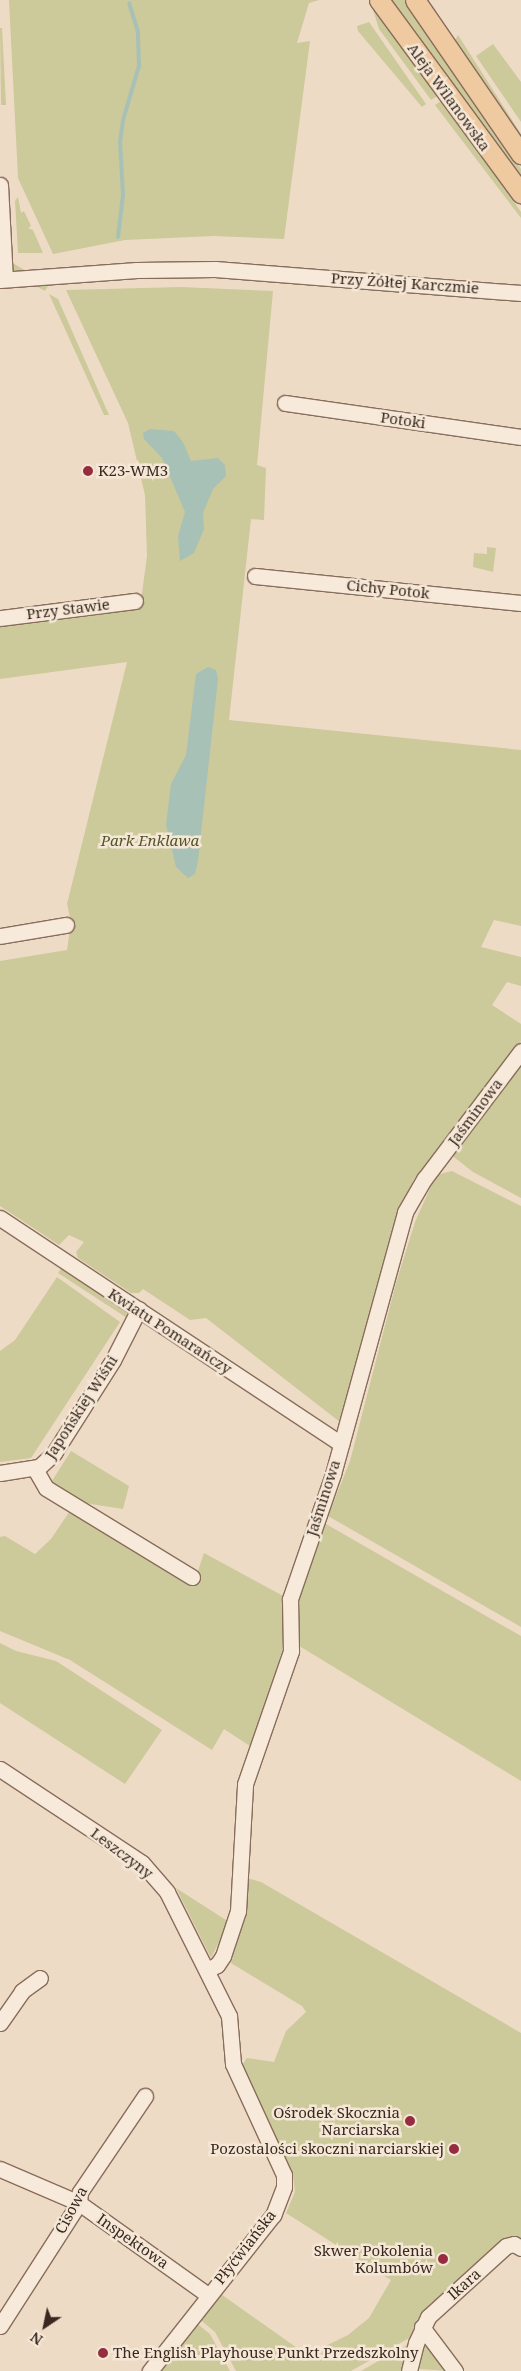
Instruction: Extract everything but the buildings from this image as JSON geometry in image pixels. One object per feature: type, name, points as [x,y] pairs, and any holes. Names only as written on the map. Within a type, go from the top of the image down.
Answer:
[{"type":"main road","name":"Aleja Wilanowska","points":[[378,0],[521,193]]},
{"type":"main road","name":"Aleja Wilanowska","points":[[415,0],[521,154]]},
{"type":"street","points":[[0,185],[3,280]]},
{"type":"street","name":"Przy Żółtej Karczmie","points":[[3,280],[76,274],[215,269],[521,293]]},
{"type":"street","name":"Potoki","points":[[285,403],[521,437]]},
{"type":"street","name":"Cichy Potok","points":[[255,576],[521,603]]},
{"type":"street","name":"Przy Stawie","points":[[0,618],[135,601]]},
{"type":"street","points":[[0,936],[66,925]]},
{"type":"street","name":"Jaśminowa","points":[[207,1970],[223,1956],[238,1911],[245,1784],[291,1651],[290,1599],[330,1484],[340,1444],[356,1396],[405,1212],[425,1178],[521,1051]]},
{"type":"street","name":"Kwiatu Pomarańczy","points":[[0,1218],[340,1444]]},
{"type":"street","name":"Japońskiej Wiśni","points":[[0,1473],[44,1465],[86,1404],[139,1309]]},
{"type":"street","points":[[35,1468],[46,1488],[192,1577]]},
{"type":"street","name":"Leszczyny","points":[[0,1769],[151,1872],[170,1897],[207,1970]]},
{"type":"street","name":"Płyćwiańska","points":[[150,2371],[208,2294],[273,2215],[284,2187],[284,2175],[233,2064],[229,2016],[207,1970]]},
{"type":"street","points":[[0,2023],[22,1991],[40,1978]]},
{"type":"street","name":"Cisowa","points":[[0,2326],[79,2203],[80,2192],[145,2096]]},
{"type":"street","name":"Inspektowa","points":[[0,2169],[79,2203],[208,2294]]},
{"type":"street","name":"Ikara","points":[[410,2371],[422,2327],[428,2317],[516,2246]]},
{"type":"street","points":[[422,2327],[455,2371]]},
{"type":"green space","points":[[9,0],[319,0],[309,3],[297,43],[310,41],[284,239],[214,236],[125,240],[53,254],[18,178]]},
{"type":"green space","points":[[370,0],[437,96],[431,100],[379,29]]},
{"type":"green space","points":[[389,0],[405,0],[521,169],[521,180]]},
{"type":"green space","points":[[369,22],[426,104],[422,107],[358,31],[357,26]]},
{"type":"green space","points":[[0,28],[2,28],[6,105],[1,105]]},
{"type":"green space","points":[[458,35],[521,134],[521,140],[454,42]]},
{"type":"green space","points":[[493,44],[521,82],[521,122],[476,56]]},
{"type":"green space","points":[[441,101],[504,187],[521,212],[521,218],[435,105]]},
{"type":"green space","points":[[18,197],[21,213],[24,211],[31,226],[28,228],[33,230],[43,253],[18,253],[15,201]]},
{"type":"green space","points":[[7,260],[49,284],[45,291],[3,266]]},
{"type":"green space","name":"Park Enklawa","points":[[181,287],[273,291],[257,465],[266,468],[264,520],[251,519],[229,720],[521,750],[521,926],[494,920],[481,947],[521,957],[521,986],[507,982],[492,1005],[521,1024],[521,1041],[480,1101],[414,1179],[400,1211],[340,1422],[206,1318],[190,1320],[143,1289],[139,1293],[131,1293],[78,1258],[76,1252],[84,1242],[69,1235],[59,1245],[0,1206],[0,961],[67,950],[71,922],[67,904],[127,662],[0,679],[0,626],[140,608],[147,556],[145,495],[128,423],[66,290]]},
{"type":"green space","points":[[49,294],[58,299],[109,415],[104,415]]},
{"type":"green space","points":[[487,547],[496,548],[493,572],[473,567],[474,553],[487,554]]},
{"type":"green space","points":[[521,1055],[521,1198],[473,1172],[450,1154]]},
{"type":"green space","points":[[452,1171],[521,1206],[521,1627],[328,1516],[350,1461],[396,1283],[415,1222],[436,1175]]},
{"type":"green space","points":[[62,1267],[126,1308],[127,1318],[58,1273]]},
{"type":"green space","points":[[57,1277],[120,1322],[31,1458],[0,1462],[0,1351],[15,1340]]},
{"type":"green space","points":[[71,1451],[129,1486],[123,1509],[78,1502],[50,1484]]},
{"type":"green space","points":[[72,1508],[194,1583],[204,1553],[285,1597],[285,1641],[253,1748],[224,1729],[212,1750],[70,1660],[0,1631],[0,1537],[5,1536],[35,1554],[51,1539]]},
{"type":"green space","points":[[326,1524],[521,1636],[521,1781],[296,1644],[294,1605],[319,1525]]},
{"type":"green space","points":[[0,1643],[16,1651],[56,1661],[162,1730],[125,1784],[0,1703]]},
{"type":"green space","points":[[247,1878],[261,1882],[521,2033],[521,2242],[514,2238],[505,2239],[416,2321],[411,2337],[351,2371],[236,2371],[215,2332],[198,2318],[218,2292],[307,2355],[348,2335],[369,2318],[391,2280],[286,2213],[295,2192],[293,2176],[242,2065],[247,2058],[274,2062],[286,2031],[306,2012],[302,2006],[231,1963],[246,1905]]},
{"type":"green space","points":[[176,1888],[229,1922],[211,1958]]},
{"type":"green space","points":[[195,2322],[210,2334],[230,2371],[157,2371]]},
{"type":"green space","points":[[425,2342],[449,2371],[419,2369],[417,2364]]},
{"type":"green space","points":[[409,2344],[403,2371],[361,2371],[387,2356]]},
{"type":"shaded area","points":[[150,429],[174,431],[183,442],[191,461],[218,458],[225,465],[226,476],[213,489],[203,513],[204,529],[194,553],[180,561],[178,536],[185,512],[162,458],[144,439],[143,433]]},
{"type":"shaded area","points":[[208,667],[216,670],[218,679],[198,861],[195,874],[188,878],[176,867],[166,825],[171,784],[186,755],[196,674]]},
{"type":"waterway","points":[[118,237],[123,195],[120,142],[123,120],[139,66],[138,32],[129,3]]},
{"type":"place","name":"K23-WM3","points":[[88,471]]},
{"type":"place","name":"Ośrodek Skocznia Narciarska","points":[[410,2121]]},
{"type":"place","name":"Pozostalości skoczni narciarskiej","points":[[454,2149]]},
{"type":"place","name":"Skwer Pokolenia Kolumbów","points":[[443,2259]]},
{"type":"place","name":"The English Playhouse Punkt Przedszkolny","points":[[103,2353]]}]
